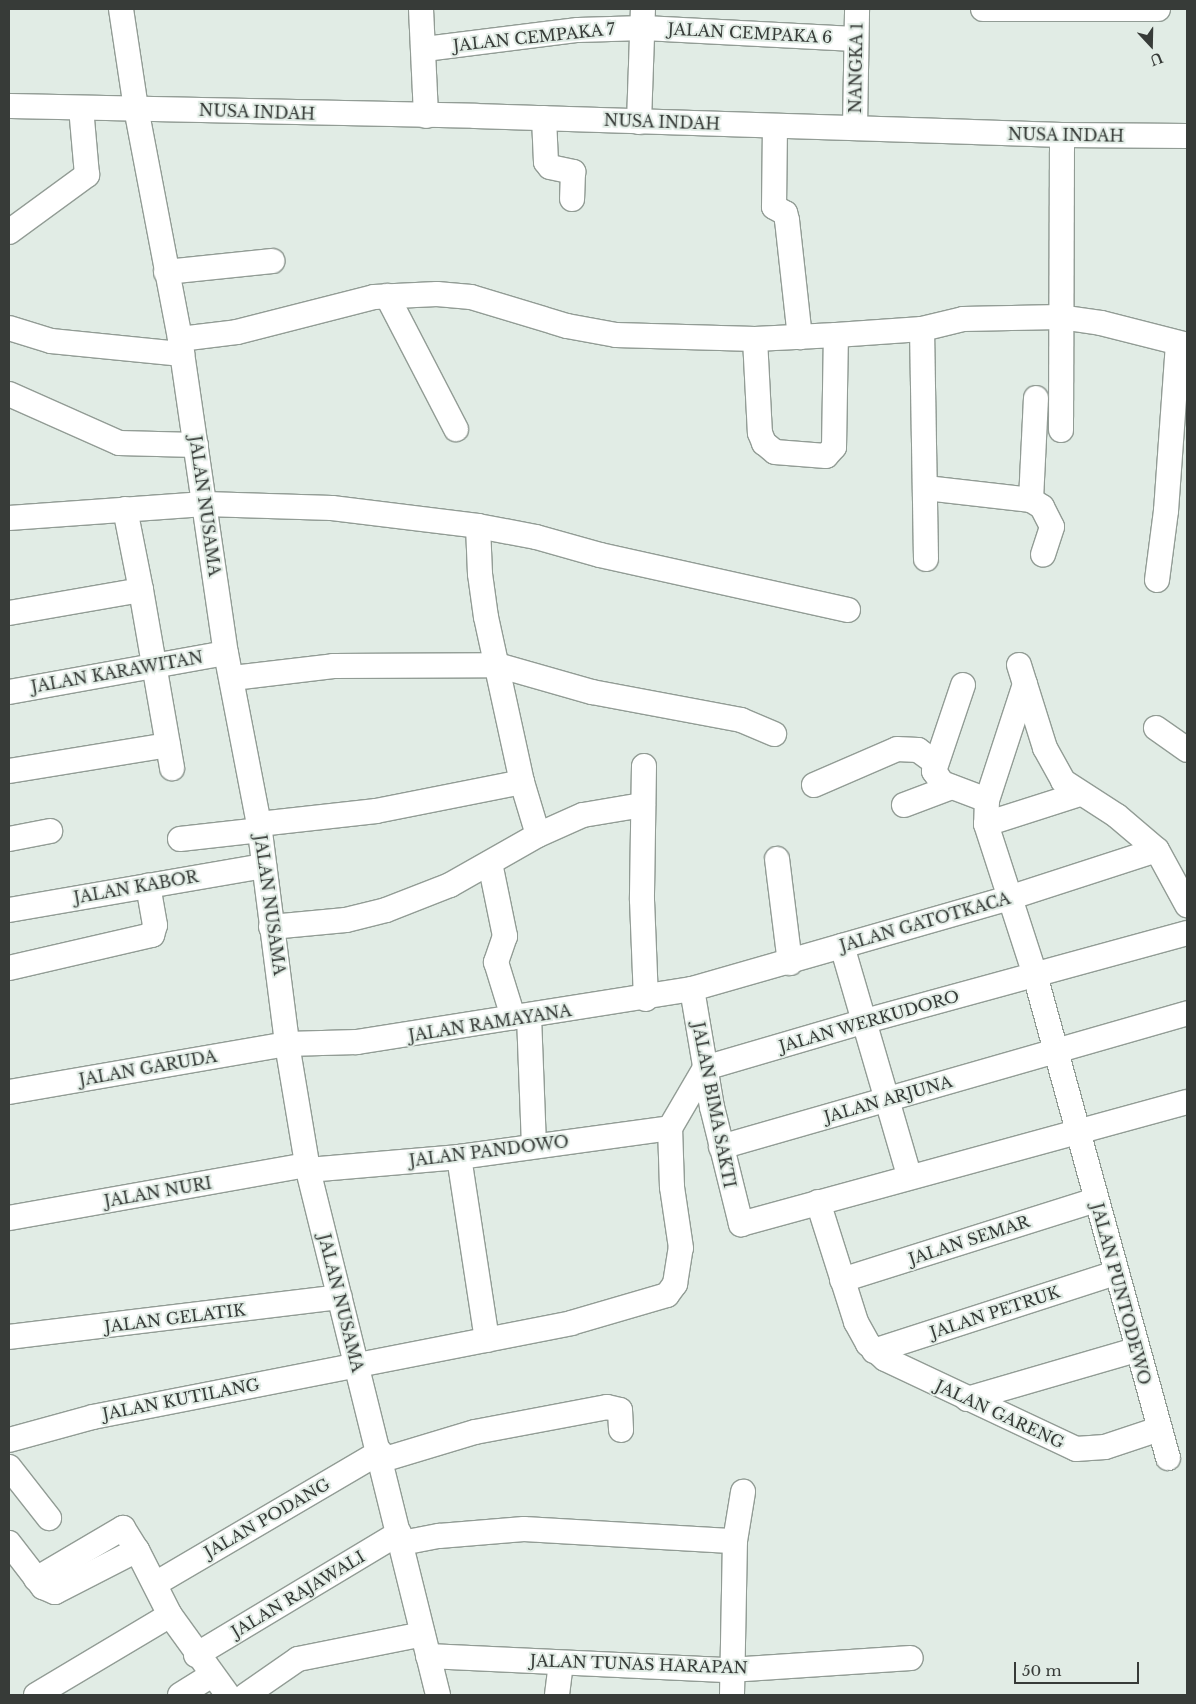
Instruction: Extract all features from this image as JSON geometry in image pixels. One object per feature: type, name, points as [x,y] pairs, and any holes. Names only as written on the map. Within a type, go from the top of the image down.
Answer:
[{"type":"street","name":"JALAN NUSAMA","points":[[121,9],[136,108],[181,346],[226,652],[233,678],[259,827],[287,1044],[308,1168],[356,1364],[381,1456],[438,1695]]},
{"type":"street","points":[[421,9],[425,49],[426,116]]},
{"type":"street","name":"NANGKA 1","points":[[855,128],[857,9]]},
{"type":"street","points":[[982,9],[1158,9]]},
{"type":"street","points":[[639,122],[643,18]]},
{"type":"street","name":"JALAN CEMPAKA 7","points":[[425,49],[578,30],[643,18]]},
{"type":"street","name":"JALAN CEMPAKA 6","points":[[643,18],[856,39]]},
{"type":"street","name":"NUSA INDAH","points":[[9,106],[544,118],[1062,136],[1187,136]]},
{"type":"street","points":[[9,232],[87,175],[81,108]]},
{"type":"street","points":[[544,118],[546,162],[550,168],[573,172],[572,199]]},
{"type":"street","points":[[775,126],[774,207],[785,213],[787,220],[800,336]]},
{"type":"street","points":[[1061,430],[1062,136]]},
{"type":"street","points":[[166,272],[272,261]]},
{"type":"street","points":[[9,328],[51,341],[181,346],[387,296],[437,294],[471,297],[567,326],[616,335],[755,339],[922,329],[963,319],[1060,318],[1100,323],[1183,345],[1157,580]]},
{"type":"street","points":[[387,296],[456,429]]},
{"type":"street","points":[[922,329],[926,559]]},
{"type":"street","points":[[755,339],[760,433],[764,443],[775,452],[826,456],[834,447],[836,335]]},
{"type":"street","points":[[9,394],[119,443],[196,445]]},
{"type":"street","points":[[1031,500],[1036,398]]},
{"type":"street","points":[[926,488],[1031,500],[1042,507],[1052,527],[1043,555]]},
{"type":"street","points":[[9,518],[205,504],[332,508],[478,526],[848,610]]},
{"type":"street","points":[[9,770],[170,756],[125,509]]},
{"type":"street","points":[[478,526],[480,574],[522,782],[538,835]]},
{"type":"street","points":[[9,613],[141,590]]},
{"type":"street","name":"JALAN KARAWITAN","points":[[9,692],[226,652]]},
{"type":"street","points":[[233,678],[333,666],[498,665],[592,692],[741,720],[774,734]]},
{"type":"street","points":[[1080,794],[986,824],[987,800],[1022,674],[1045,748],[1063,781],[1080,794],[1117,816],[1157,850],[1187,905]]},
{"type":"street","points":[[963,685],[936,763],[936,778],[952,787],[987,800]]},
{"type":"street","points":[[1156,728],[1187,750]]},
{"type":"street","points":[[814,785],[897,749],[918,750],[936,763]]},
{"type":"street","points":[[644,766],[646,999]]},
{"type":"street","points":[[180,839],[376,812],[522,782]]},
{"type":"street","points":[[904,805],[952,787]]},
{"type":"street","points":[[271,927],[346,920],[386,910],[440,890],[538,835],[583,815],[643,805]]},
{"type":"street","name":"JALAN PUNTODEWO","points":[[986,824],[1012,897],[1035,975],[1136,1350],[1168,1458]]},
{"type":"street","points":[[9,839],[50,831]]},
{"type":"street","name":"JALAN GATOTKACA","points":[[692,989],[790,963],[1012,897],[1157,850]]},
{"type":"street","points":[[777,860],[790,963]]},
{"type":"street","points":[[490,863],[505,936],[496,962],[521,1017],[534,1146]]},
{"type":"street","name":"JALAN KABOR","points":[[9,910],[264,866]]},
{"type":"street","points":[[9,968],[152,935],[155,925],[148,886]]},
{"type":"street","name":"JALAN WERKUDORO","points":[[705,1068],[862,1022],[1187,933]]},
{"type":"street","points":[[842,946],[862,1022],[909,1175]]},
{"type":"street","name":"JALAN RAMAYANA","points":[[287,1044],[357,1042],[646,999],[692,989]]},
{"type":"street","name":"JALAN BIMA SAKTI","points":[[692,989],[705,1068],[738,1221],[746,1224],[818,1202]]},
{"type":"street","name":"JALAN ARJUNA","points":[[721,1147],[1187,1013]]},
{"type":"street","name":"JALAN GARUDA","points":[[9,1092],[287,1044]]},
{"type":"street","points":[[670,1128],[705,1068]]},
{"type":"street","points":[[874,1351],[856,1322],[818,1202],[909,1175],[1187,1102]]},
{"type":"street","name":"JALAN PANDOWO","points":[[308,1168],[459,1157],[670,1128]]},
{"type":"street","name":"JALAN KUTILANG","points":[[9,1440],[93,1416],[571,1323],[667,1295],[674,1284],[681,1248],[672,1187],[670,1128]]},
{"type":"street","points":[[459,1157],[487,1340]]},
{"type":"street","name":"JALAN NURI","points":[[9,1218],[308,1168]]},
{"type":"street","name":"JALAN SEMAR","points":[[842,1280],[1096,1200]]},
{"type":"street","name":"JALAN PETRUK","points":[[874,1351],[1116,1273]]},
{"type":"street","name":"JALAN GELATIK","points":[[9,1338],[340,1296]]},
{"type":"street","points":[[967,1399],[1136,1350]]},
{"type":"street","name":"JALAN GARENG","points":[[874,1351],[967,1399],[1076,1449],[1105,1447],[1159,1429]]},
{"type":"street","name":"JALAN PODANG","points":[[154,1584],[381,1456],[474,1432],[607,1407],[620,1410],[621,1430]]},
{"type":"street","points":[[9,1468],[49,1518]]},
{"type":"street","points":[[732,1695],[730,1670],[735,1541],[743,1492]]},
{"type":"street","points":[[401,1538],[524,1529],[735,1541]]},
{"type":"street","name":"JALAN RAJAWALI","points":[[196,1655],[401,1538]]},
{"type":"street","points":[[9,1544],[36,1579],[48,1591],[63,1590],[137,1550],[170,1616],[211,1676],[228,1695]]},
{"type":"street","points":[[36,1695],[170,1616]]},
{"type":"street","name":"JALAN TUNAS HARAPAN","points":[[246,1695],[279,1669],[304,1657],[426,1645],[561,1663],[730,1670],[911,1658]]},
{"type":"street","points":[[557,1695],[561,1663]]},
{"type":"street","points":[[180,1695],[211,1676]]}]
